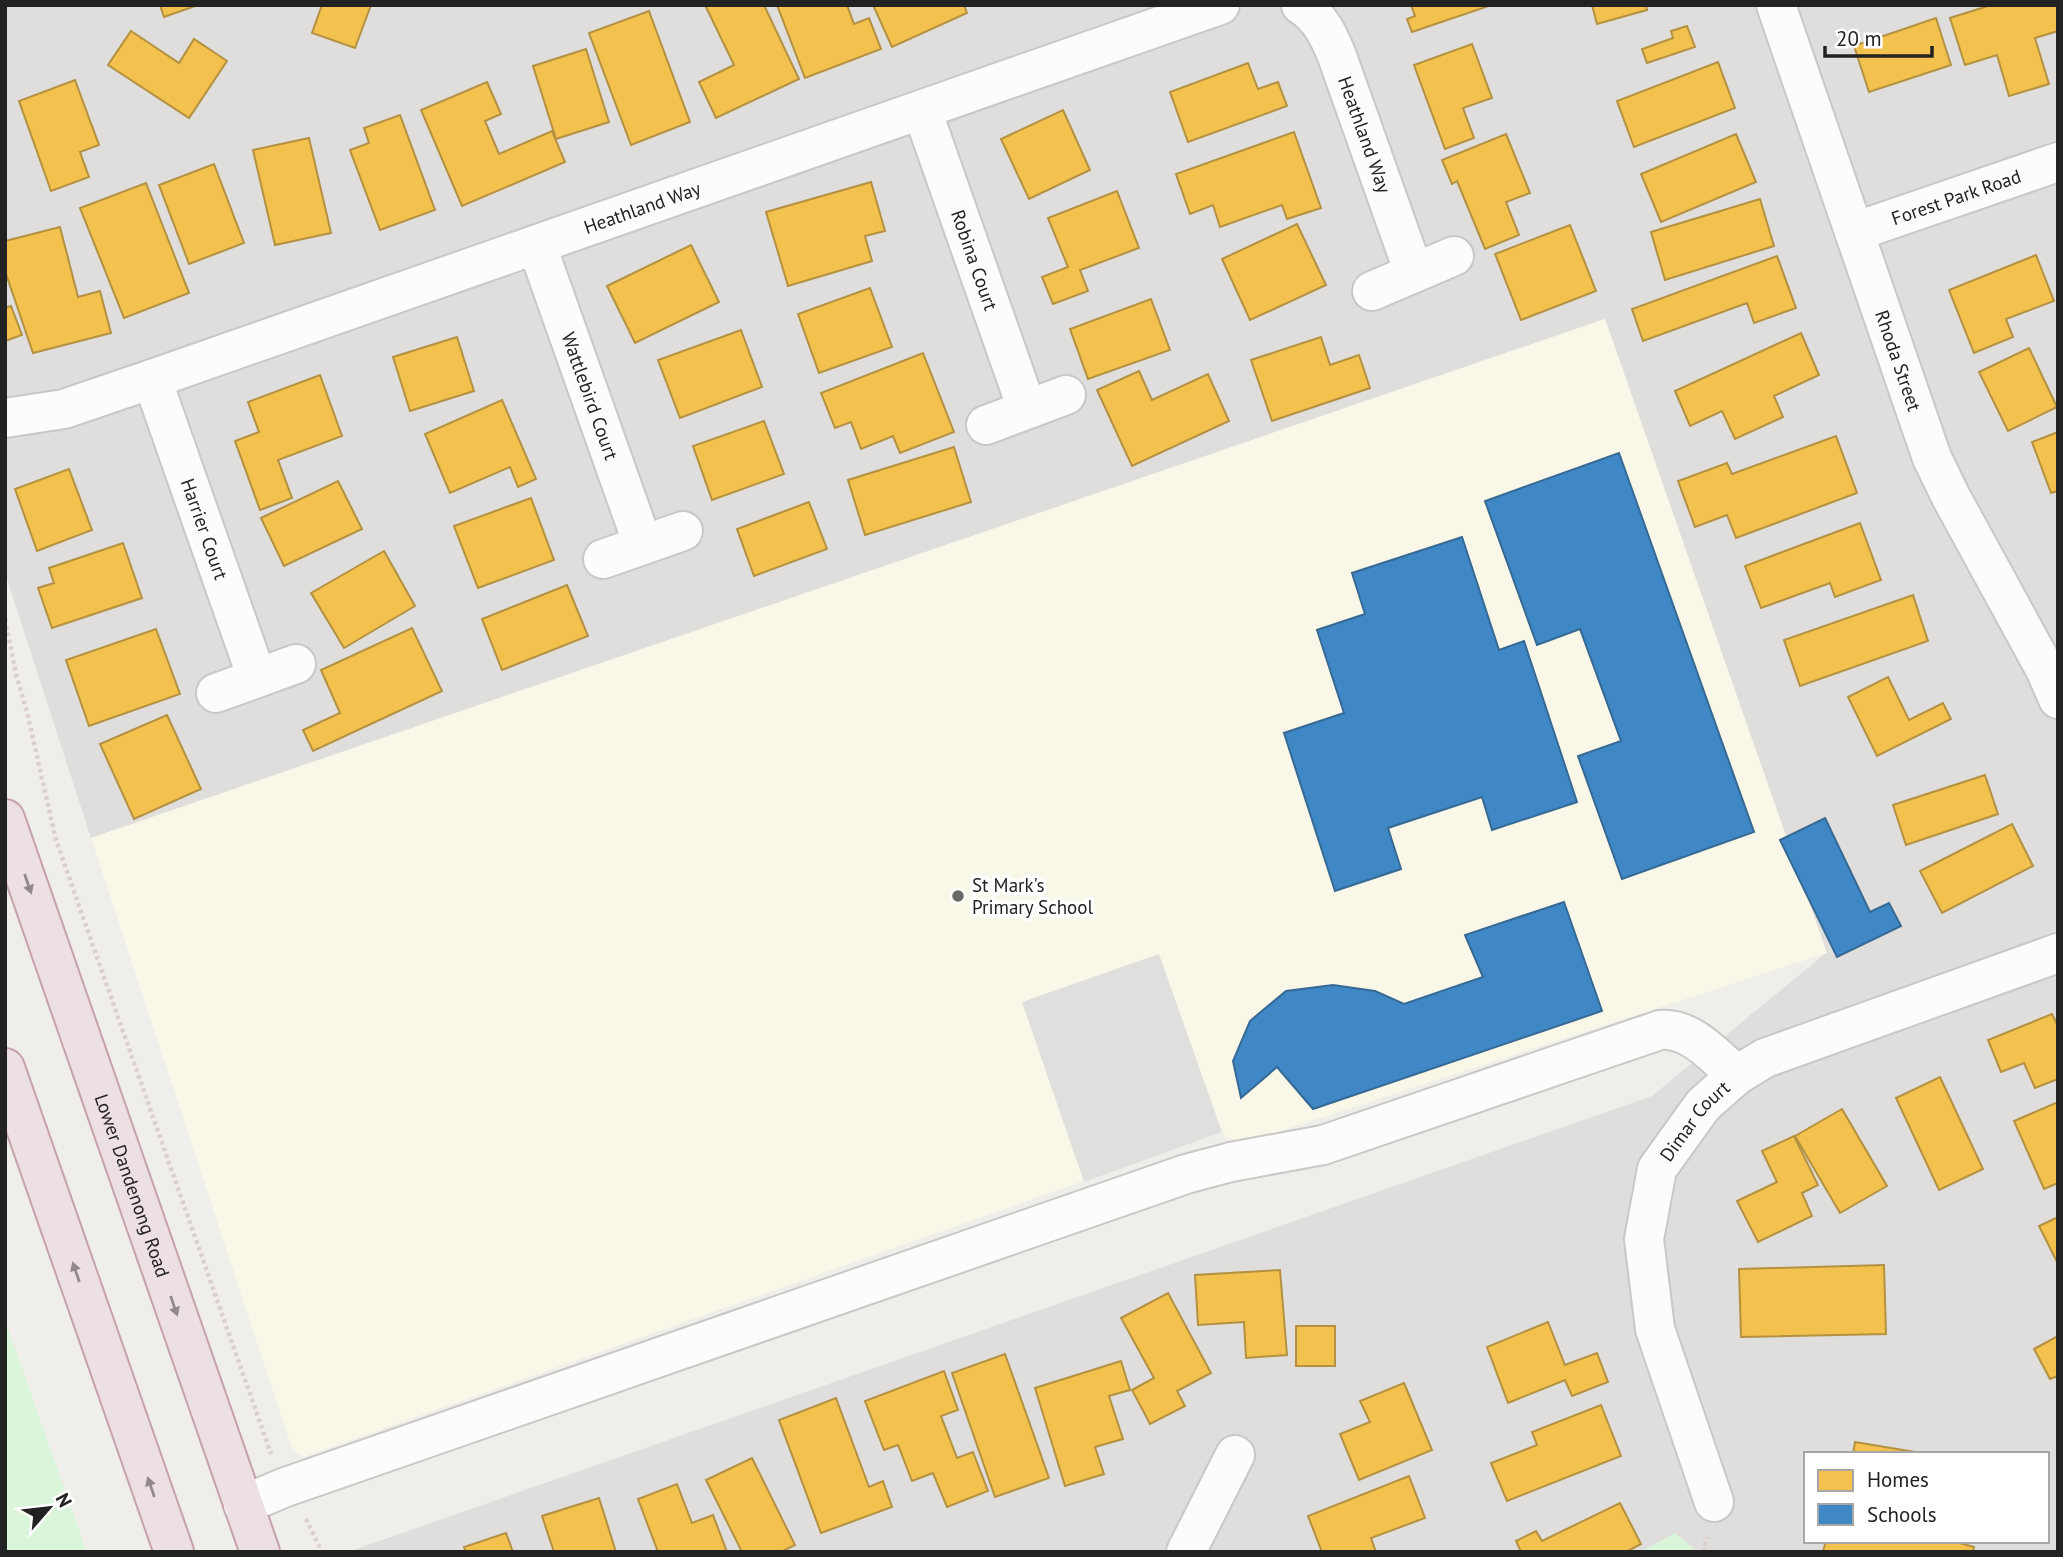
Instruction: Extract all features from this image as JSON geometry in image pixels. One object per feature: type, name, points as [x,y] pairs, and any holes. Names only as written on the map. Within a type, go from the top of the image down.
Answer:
[{"type":"highway","name":"Lower Dandenong Road","points":[[5,819],[260,1552]]},
{"type":"highway","points":[[5,1068],[174,1552]]},
{"type":"street","name":"Heathland Way","points":[[5,440],[64,409],[537,246],[1220,5]]},
{"type":"street","name":"Heathland Way","points":[[1301,5],[1311,11],[1322,24],[1338,56],[1414,274]]},
{"type":"street","name":"Rhoda Street","points":[[1776,5],[1932,458],[2046,671],[2058,699]]},
{"type":"street","name":"Robina Court","points":[[922,110],[1027,409]]},
{"type":"street","name":"Forest Park Road","points":[[1854,232],[2058,162]]},
{"type":"street","name":"Wattlebird Court","points":[[537,246],[643,545]]},
{"type":"street","points":[[1372,290],[1454,256]]},
{"type":"street","name":"Harrier Court","points":[[152,379],[257,678]]},
{"type":"street","points":[[986,425],[1066,395]]},
{"type":"street","name":"Heathland Way","points":[[5,418],[64,409]]},
{"type":"street","points":[[603,559],[682,531]]},
{"type":"street","points":[[216,694],[296,664]]},
{"type":"street","name":"Dimar Court","points":[[1714,1502],[1656,1329],[1644,1239],[1657,1170],[1703,1105],[1737,1075],[1765,1058],[2058,953]]},
{"type":"street","points":[[243,1505],[283,1488],[1186,1174],[1231,1162],[1323,1145],[1660,1030],[1671,1029],[1698,1042],[1737,1075]]},
{"type":"street","points":[[1186,1552],[1235,1455]]},
{"type":"path","points":[[5,619],[56,840],[283,1488],[304,1515],[322,1552]]},
{"type":"shaded area","points":[[5,5],[2058,5],[2058,1552],[348,1552],[1652,1096],[1826,953],[1605,319],[91,838],[5,573]]},
{"type":"shaded area","name":"St Mark's Primary School","points":[[1605,319],[1827,953],[1246,1142],[1228,1138],[1222,1132],[303,1457],[292,1449],[91,838]]},
{"type":"shaded area","points":[[1159,954],[1222,1132],[1084,1182],[1022,1002]]},
{"type":"green space","points":[[5,1320],[87,1552],[5,1552]]},
{"type":"green space","points":[[1675,1533],[1698,1552],[1640,1552]]},
{"type":"building: Homes","points":[[160,5],[198,5],[164,17]]},
{"type":"building: Homes","points":[[322,5],[371,5],[355,48],[312,33]]},
{"type":"building: Homes","points":[[705,5],[764,5],[799,79],[716,118],[699,82],[734,65]]},
{"type":"building: Homes","points":[[777,5],[847,5],[854,24],[869,18],[881,49],[805,78]]},
{"type":"building: Homes","points":[[873,5],[964,5],[967,13],[892,47]]},
{"type":"building: Homes","points":[[1411,5],[1486,7],[1412,32],[1407,19],[1415,16]]},
{"type":"building: Homes","points":[[1592,5],[1646,5],[1647,10],[1597,24]]},
{"type":"building: Homes","points":[[1991,5],[2058,5],[2058,31],[2035,38],[2049,84],[2009,96],[1997,55],[1965,65],[1950,18]]},
{"type":"building: Homes","points":[[649,11],[690,122],[631,145],[589,33]]},
{"type":"building: Homes","points":[[1936,18],[1951,65],[1869,92],[1854,46]]},
{"type":"building: Homes","points":[[1687,26],[1695,47],[1647,63],[1642,49],[1673,38],[1671,31]]},
{"type":"building: Homes","points":[[131,31],[179,63],[194,39],[227,61],[189,118],[108,65]]},
{"type":"building: Homes","points":[[1472,44],[1492,98],[1463,108],[1474,138],[1445,149],[1414,65]]},
{"type":"building: Homes","points":[[586,49],[609,122],[556,139],[533,66]]},
{"type":"building: Homes","points":[[1718,62],[1735,108],[1634,147],[1617,101]]},
{"type":"building: Homes","points":[[1248,63],[1258,89],[1278,82],[1287,106],[1188,142],[1170,92]]},
{"type":"building: Homes","points":[[75,80],[99,145],[80,152],[89,177],[51,191],[19,101]]},
{"type":"building: Homes","points":[[487,82],[501,114],[485,121],[499,154],[552,131],[565,162],[462,206],[421,110]]},
{"type":"building: Homes","points":[[1063,110],[1090,170],[1029,199],[1001,139]]},
{"type":"building: Homes","points":[[400,115],[435,210],[380,230],[350,150],[369,143],[364,128]]},
{"type":"building: Homes","points":[[1294,132],[1321,208],[1287,219],[1282,205],[1220,227],[1213,205],[1190,214],[1176,174]]},
{"type":"building: Homes","points":[[1506,134],[1530,193],[1506,202],[1519,235],[1485,249],[1457,181],[1452,184],[1442,160]]},
{"type":"building: Homes","points":[[1736,134],[1756,182],[1661,222],[1641,174]]},
{"type":"building: Homes","points":[[309,138],[331,233],[275,245],[253,150]]},
{"type":"building: Homes","points":[[214,164],[244,243],[189,264],[159,185]]},
{"type":"building: Homes","points":[[871,182],[885,231],[865,236],[872,261],[788,286],[766,212]]},
{"type":"building: Homes","points":[[146,183],[189,293],[124,318],[80,208]]},
{"type":"building: Homes","points":[[1117,191],[1139,248],[1080,270],[1088,291],[1053,304],[1042,277],[1068,267],[1048,218]]},
{"type":"building: Homes","points":[[1760,199],[1774,246],[1665,280],[1651,232]]},
{"type":"building: Homes","points":[[1297,224],[1326,285],[1250,320],[1222,259]]},
{"type":"building: Homes","points":[[1570,225],[1596,291],[1521,320],[1495,254]]},
{"type":"building: Homes","points":[[60,227],[78,297],[100,291],[111,333],[33,353],[5,271],[5,241]]},
{"type":"building: Homes","points":[[691,245],[719,302],[635,343],[607,286]]},
{"type":"building: Homes","points":[[2036,255],[2054,301],[2006,319],[2013,337],[1974,353],[1949,290]]},
{"type":"building: Homes","points":[[1777,256],[1796,308],[1754,323],[1747,303],[1643,341],[1632,309]]},
{"type":"building: Homes","points":[[870,288],[892,347],[819,373],[798,314]]},
{"type":"building: Homes","points":[[1151,299],[1170,350],[1088,379],[1070,329]]},
{"type":"building: Homes","points":[[11,306],[22,335],[5,341],[5,308]]},
{"type":"building: Homes","points":[[741,330],[762,387],[680,418],[658,360]]},
{"type":"building: Homes","points":[[1801,333],[1819,375],[1774,396],[1783,417],[1735,439],[1722,411],[1690,426],[1675,391]]},
{"type":"building: Homes","points":[[457,337],[474,391],[410,411],[393,357]]},
{"type":"building: Homes","points":[[1321,337],[1330,365],[1359,355],[1370,388],[1272,421],[1251,360]]},
{"type":"building: Homes","points":[[2029,348],[2057,407],[2008,431],[1979,372]]},
{"type":"building: Homes","points":[[923,353],[954,432],[900,453],[893,436],[861,449],[851,422],[835,428],[821,393]]},
{"type":"building: Homes","points":[[1139,371],[1152,400],[1208,374],[1229,421],[1132,466],[1097,390]]},
{"type":"building: Homes","points":[[320,375],[342,436],[278,460],[292,498],[260,510],[235,441],[259,432],[248,402]]},
{"type":"building: Homes","points":[[502,400],[536,479],[518,487],[510,467],[450,493],[425,434]]},
{"type":"building: Homes","points":[[764,421],[784,474],[712,500],[693,446]]},
{"type":"building: Homes","points":[[2058,432],[2058,491],[2051,493],[2032,442]]},
{"type":"building: Homes","points":[[1836,436],[1857,493],[1736,538],[1727,515],[1695,527],[1678,481],[1727,463],[1732,474]]},
{"type":"building: Homes","points":[[954,447],[971,502],[865,535],[848,480]]},
{"type":"building: Homes","points":[[69,469],[92,530],[37,551],[15,489]]},
{"type":"building: Homes","points":[[338,481],[362,529],[284,566],[261,518]]},
{"type":"building: Homes","points":[[531,498],[554,560],[478,588],[454,526]]},
{"type":"building: Homes","points":[[809,502],[827,549],[754,576],[737,529]]},
{"type":"building: Homes","points":[[1860,523],[1881,580],[1835,597],[1830,583],[1761,608],[1745,566]]},
{"type":"building: Homes","points":[[123,543],[142,598],[52,628],[38,588],[54,583],[49,568]]},
{"type":"building: Homes","points":[[384,551],[415,606],[344,648],[311,593]]},
{"type":"building: Homes","points":[[567,585],[588,636],[502,670],[482,619]]},
{"type":"building: Homes","points":[[1913,595],[1928,641],[1800,686],[1784,640]]},
{"type":"building: Homes","points":[[412,628],[442,691],[313,751],[303,730],[340,713],[321,670]]},
{"type":"building: Homes","points":[[156,629],[180,694],[89,726],[66,660]]},
{"type":"building: Homes","points":[[1888,677],[1909,720],[1943,703],[1951,719],[1877,756],[1848,697]]},
{"type":"building: Homes","points":[[167,715],[201,789],[134,819],[100,744]]},
{"type":"building: Homes","points":[[1985,775],[1998,814],[1906,845],[1893,805]]},
{"type":"building: Homes","points":[[2012,824],[2033,866],[1942,913],[1920,871]]},
{"type":"building: Homes","points":[[2052,1014],[2058,1026],[2058,1079],[2035,1088],[2024,1063],[2001,1072],[1988,1040]]},
{"type":"building: Homes","points":[[1940,1077],[1983,1169],[1939,1190],[1896,1098]]},
{"type":"building: Homes","points":[[2058,1102],[2058,1183],[2044,1189],[2014,1121]]},
{"type":"building: Homes","points":[[1842,1109],[1887,1186],[1840,1213],[1795,1136]]},
{"type":"building: Homes","points":[[1794,1136],[1818,1185],[1802,1193],[1812,1216],[1758,1242],[1737,1201],[1777,1182],[1762,1151]]},
{"type":"building: Homes","points":[[2058,1217],[2058,1264],[2039,1226]]},
{"type":"building: Homes","points":[[1884,1265],[1886,1334],[1741,1337],[1739,1269]]},
{"type":"building: Homes","points":[[1280,1270],[1287,1355],[1246,1358],[1244,1322],[1198,1325],[1195,1275]]},
{"type":"building: Homes","points":[[1168,1293],[1211,1373],[1177,1391],[1185,1406],[1150,1424],[1132,1390],[1154,1378],[1121,1318]]},
{"type":"building: Homes","points":[[1548,1322],[1565,1365],[1597,1353],[1608,1382],[1572,1396],[1565,1380],[1508,1403],[1487,1347]]},
{"type":"building: Homes","points":[[1296,1326],[1335,1326],[1335,1366],[1296,1366]]},
{"type":"building: Homes","points":[[2058,1336],[2058,1376],[2050,1379],[2034,1349]]},
{"type":"building: Homes","points":[[1005,1354],[1049,1478],[995,1497],[952,1373]]},
{"type":"building: Homes","points":[[1121,1361],[1130,1390],[1109,1396],[1123,1439],[1095,1447],[1104,1474],[1065,1486],[1035,1388]]},
{"type":"building: Homes","points":[[944,1371],[958,1410],[941,1416],[957,1458],[973,1452],[988,1491],[947,1507],[933,1473],[912,1481],[898,1445],[884,1450],[865,1401]]},
{"type":"building: Homes","points":[[1404,1383],[1432,1450],[1359,1480],[1340,1434],[1370,1422],[1360,1401]]},
{"type":"building: Homes","points":[[836,1398],[869,1487],[883,1481],[892,1507],[821,1533],[779,1420]]},
{"type":"building: Homes","points":[[1601,1405],[1621,1456],[1507,1501],[1491,1463],[1537,1445],[1532,1432]]},
{"type":"building: Homes","points":[[1855,1442],[1915,1452],[1853,1452]]},
{"type":"building: Homes","points":[[752,1458],[795,1545],[781,1552],[742,1552],[706,1480]]},
{"type":"building: Homes","points":[[1409,1476],[1425,1518],[1371,1538],[1376,1552],[1322,1552],[1308,1516]]},
{"type":"building: Homes","points":[[677,1484],[692,1523],[713,1515],[727,1552],[658,1552],[638,1499]]},
{"type":"building: Homes","points":[[599,1498],[616,1552],[554,1552],[542,1516]]},
{"type":"building: Homes","points":[[1620,1503],[1641,1544],[1626,1552],[1521,1552],[1516,1541],[1536,1531],[1542,1541]]},
{"type":"building: Homes","points":[[506,1533],[513,1552],[466,1552],[464,1547]]},
{"type":"building: Homes","points":[[1825,1543],[1960,1543],[1974,1547],[1973,1552],[1823,1551]]},
{"type":"building: Schools","points":[[1619,453],[1754,832],[1622,879],[1578,756],[1621,741],[1580,629],[1537,645],[1485,501]]},
{"type":"building: Schools","points":[[1462,537],[1499,650],[1524,641],[1577,802],[1492,830],[1482,797],[1388,828],[1401,869],[1335,891],[1284,733],[1344,713],[1317,630],[1365,614],[1352,573]]},
{"type":"building: Schools","points":[[1825,818],[1870,912],[1889,903],[1901,926],[1837,957],[1780,840]]},
{"type":"building: Schools","points":[[1564,902],[1602,1011],[1313,1109],[1277,1067],[1241,1098],[1233,1061],[1250,1021],[1286,991],[1333,985],[1375,991],[1404,1004],[1483,977],[1465,935]]},
{"type":"place","name":"St Mark's Primary School","points":[[958,896]]}]
